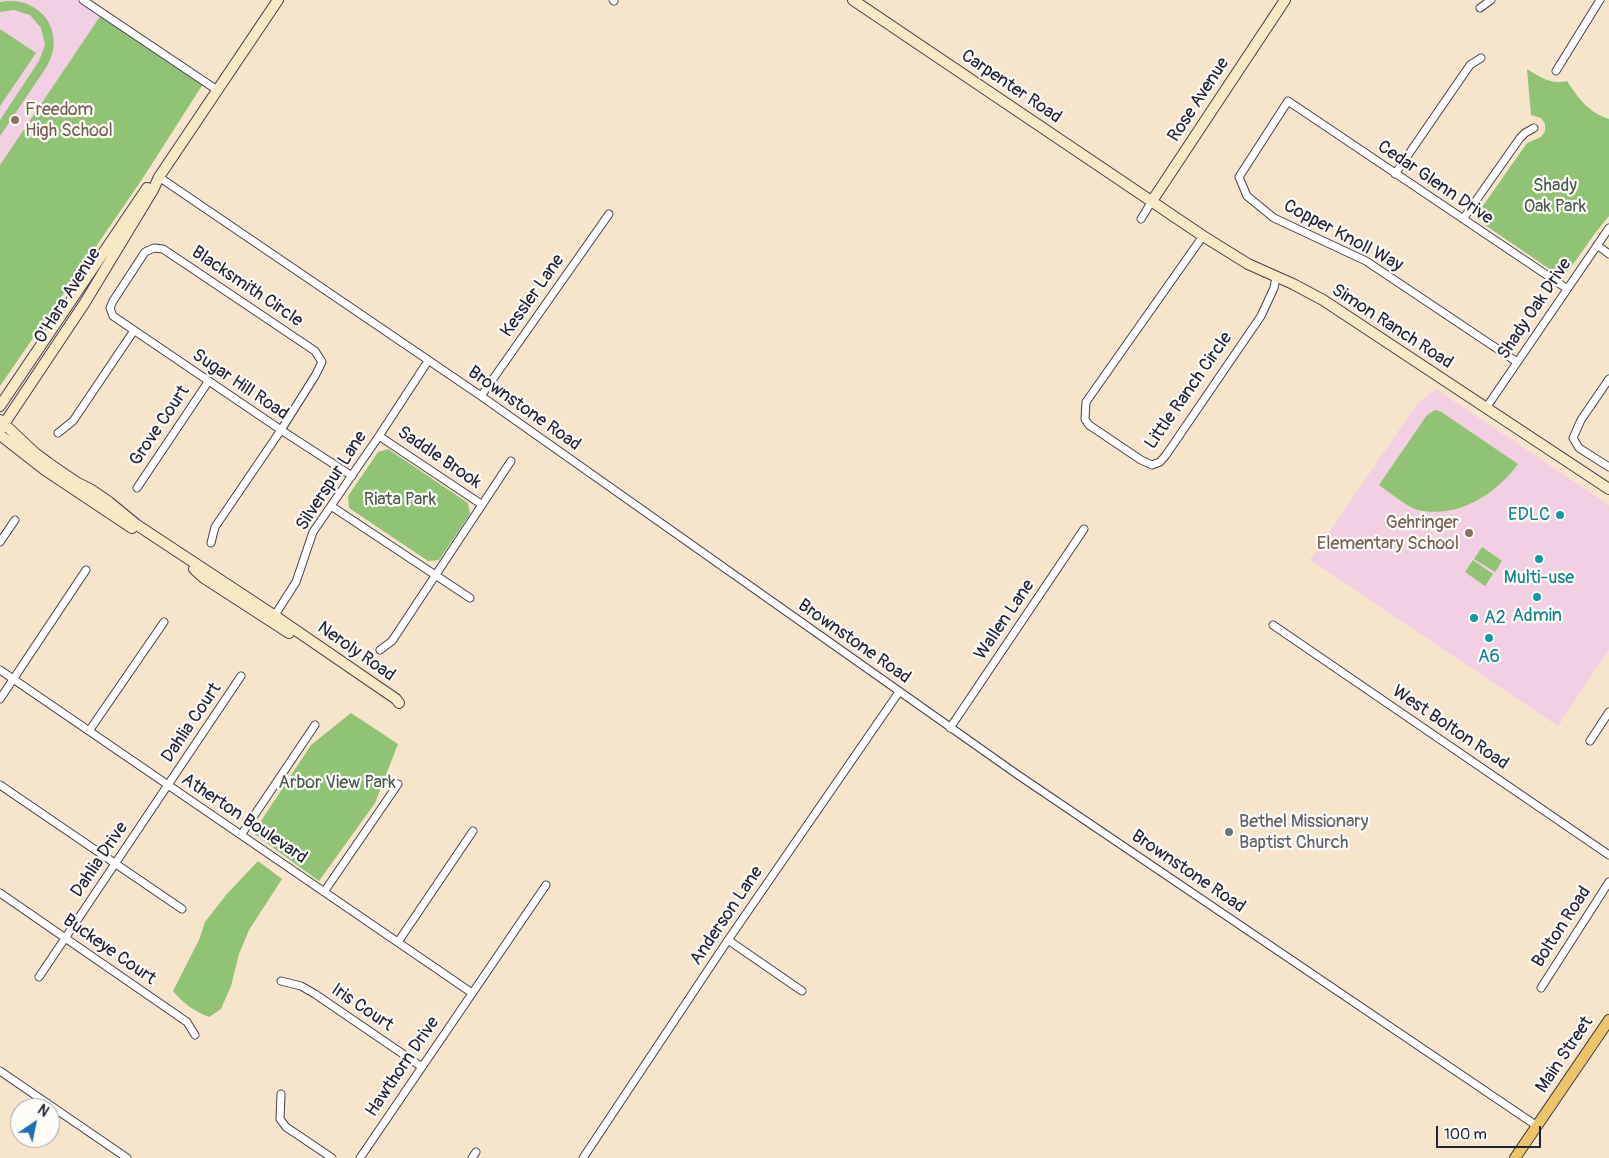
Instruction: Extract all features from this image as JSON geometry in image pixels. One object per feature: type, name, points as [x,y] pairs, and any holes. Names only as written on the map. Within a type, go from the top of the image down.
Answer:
[{"type":"main road","name":"Main Street","points":[[1515,1158],[1609,1020]]},
{"type":"street","points":[[83,0],[217,90]]},
{"type":"street","name":"O'Hara Avenue","points":[[1,424],[84,304],[159,177],[278,0]]},
{"type":"street","name":"Carpenter Road","points":[[853,0],[1152,201]]},
{"type":"street","name":"Rose Avenue","points":[[1141,219],[1285,0]]},
{"type":"street","points":[[1480,8],[1492,0]]},
{"type":"street","points":[[1556,71],[1600,0]]},
{"type":"street","points":[[1395,174],[1470,65],[1481,58]]},
{"type":"street","name":"Cedar Glenn Drive","points":[[1288,102],[1566,288]]},
{"type":"street","name":"Copper Knoll Way","points":[[1288,102],[1239,177],[1247,196],[1274,218],[1366,261],[1517,362]]},
{"type":"street","points":[[1464,219],[1520,138],[1530,129],[1534,128]]},
{"type":"street","name":"O'Hara Avenue","points":[[0,406],[148,186],[159,177]]},
{"type":"street","name":"Brownstone Road","points":[[159,177],[481,396],[1018,775],[1537,1126]]},
{"type":"street","name":"Simon Ranch Road","points":[[1152,201],[1248,264],[1322,300],[1609,489]]},
{"type":"street","name":"Kessler Lane","points":[[481,396],[608,214]]},
{"type":"street","name":"Shady Oak Drive","points":[[1486,408],[1566,288],[1609,228]]},
{"type":"street","name":"Little Ranch Circle","points":[[1203,236],[1086,402],[1085,419],[1089,425],[1140,460],[1152,465],[1160,462],[1166,455],[1261,316],[1274,288],[1276,277]]},
{"type":"street","points":[[1597,245],[1609,254]]},
{"type":"street","name":"Blacksmith Circle","points":[[113,316],[110,308],[113,300],[145,252],[154,248],[163,249],[315,351],[322,362],[319,369],[280,430]]},
{"type":"street","name":"Sugar Hill Road","points":[[113,316],[133,332],[352,476]]},
{"type":"street","points":[[58,433],[74,421],[133,332]]},
{"type":"street","name":"Silverspur Lane","points":[[273,619],[296,582],[313,532],[428,361]]},
{"type":"street","points":[[1609,379],[1580,420],[1573,438],[1579,448],[1609,468]]},
{"type":"street","name":"Grove Court","points":[[137,488],[208,382]]},
{"type":"street","name":"Neroly Road","points":[[0,435],[45,470],[273,619],[396,698],[399,703],[393,702],[273,619],[207,571],[137,525],[96,493],[54,467],[1,424]]},
{"type":"street","points":[[211,543],[216,527],[280,430]]},
{"type":"street","name":"Saddle Brook","points":[[379,436],[481,504]]},
{"type":"street","points":[[380,650],[392,641],[511,460]]},
{"type":"street","points":[[331,506],[470,598]]},
{"type":"street","points":[[0,542],[15,520]]},
{"type":"street","name":"Wallen Lane","points":[[950,728],[1084,529]]},
{"type":"street","points":[[0,699],[86,570]]},
{"type":"street","points":[[89,731],[164,622]]},
{"type":"street","name":"West Bolton Road","points":[[1273,625],[1609,855]]},
{"type":"street","name":"Atherton Boulevard","points":[[0,670],[472,993]]},
{"type":"street","name":"Dahlia Court","points":[[168,786],[241,676]]},
{"type":"street","name":"Anderson Lane","points":[[583,1158],[728,940],[899,692]]},
{"type":"street","points":[[1590,740],[1607,721],[1609,712]]},
{"type":"street","points":[[241,835],[315,725]]},
{"type":"street","points":[[324,892],[398,784]]},
{"type":"street","points":[[0,785],[182,909]]},
{"type":"street","name":"Dahlia Drive","points":[[39,977],[168,786]]},
{"type":"street","points":[[398,942],[473,831]]},
{"type":"street","name":"Bolton Road","points":[[1541,988],[1609,882]]},
{"type":"street","name":"Hawthorn Drive","points":[[360,1158],[546,885]]},
{"type":"street","name":"Buckeye Court","points":[[0,893],[187,1022],[195,1036]]},
{"type":"street","points":[[728,940],[802,991]]},
{"type":"street","name":"Iris Court","points":[[281,981],[301,986],[315,994],[422,1067]]},
{"type":"street","points":[[0,1071],[127,1158]]},
{"type":"street","points":[[281,1094],[280,1119],[286,1127],[332,1158]]},
{"type":"shaded area","name":"Freedom High School","points":[[0,0],[78,0],[101,15],[0,165]]},
{"type":"shaded area","name":"Gehringer Elementary School","points":[[1436,389],[1609,505],[1609,649],[1558,726],[1310,560],[1417,404]]},
{"type":"green space","points":[[18,1],[37,9],[50,25],[54,44],[47,66],[0,136],[0,120],[39,61],[45,45],[41,28],[30,15],[14,10],[0,12],[0,2]]},
{"type":"green space","points":[[101,15],[203,84],[141,181],[0,386],[0,165]]},
{"type":"green space","points":[[0,29],[36,53],[0,106]]},
{"type":"green space","name":"Shady Oak Park","points":[[1527,69],[1551,81],[1567,81],[1590,109],[1609,119],[1609,216],[1569,270],[1557,274],[1482,223],[1480,210],[1527,143],[1541,137],[1545,131],[1545,124],[1541,118],[1531,115]]},
{"type":"green space","points":[[1435,410],[1440,411],[1518,464],[1499,485],[1475,502],[1447,511],[1433,512],[1418,510],[1403,503],[1379,485],[1427,415]]},
{"type":"green space","name":"Riata Park","points":[[388,449],[468,503],[470,514],[439,560],[428,561],[349,508],[348,496],[378,452]]},
{"type":"green space","points":[[1482,547],[1502,561],[1495,572],[1474,559]]},
{"type":"green space","points":[[1473,560],[1493,574],[1485,586],[1465,572]]},
{"type":"green space","name":"Arbor View Park","points":[[351,713],[398,744],[375,803],[319,881],[253,833],[311,745]]},
{"type":"green space","points":[[258,861],[282,879],[249,930],[239,954],[231,986],[221,1009],[209,1017],[190,1007],[173,991],[199,940],[205,922],[226,895]]},
{"type":"place","name":"Freedom High School","points":[[15,120]]},
{"type":"place","name":"EDLC","points":[[1560,515]]},
{"type":"place","name":"Gehringer Elementary School","points":[[1469,533]]},
{"type":"place","name":"Multi-use","points":[[1539,559]]},
{"type":"place","name":"Admin","points":[[1537,597]]},
{"type":"place","name":"A2","points":[[1474,618]]},
{"type":"place","name":"A6","points":[[1489,638]]},
{"type":"place","name":"Bethel Missionary Baptist Church","points":[[1229,832]]}]
